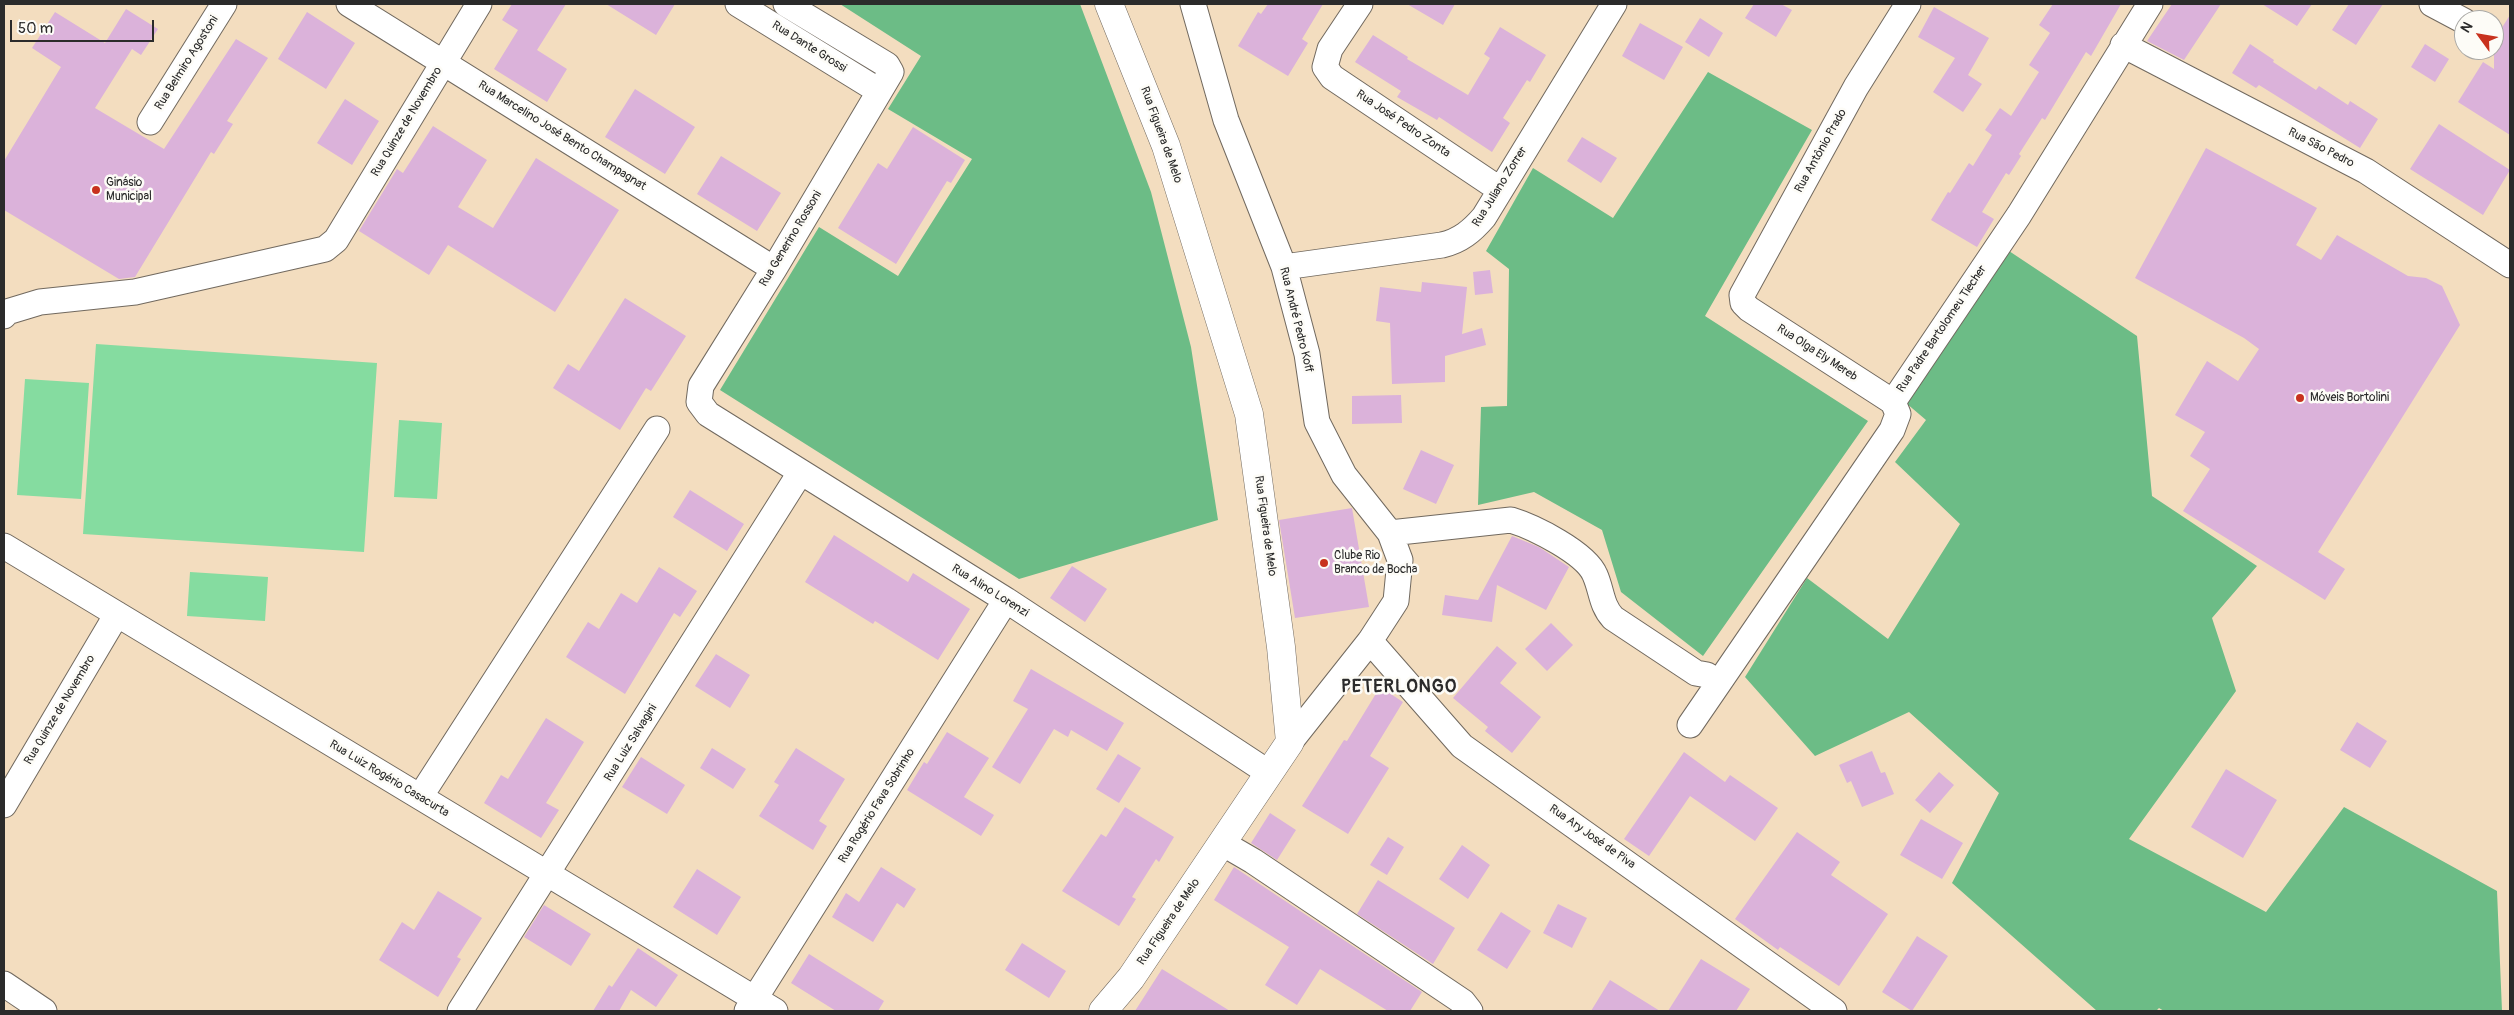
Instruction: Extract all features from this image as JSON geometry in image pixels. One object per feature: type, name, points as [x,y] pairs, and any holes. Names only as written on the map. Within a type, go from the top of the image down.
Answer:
[{"type":"main road","name":"Rua Figueira de Melo","points":[[1103,1011],[1131,978],[1290,742],[1281,647],[1249,414],[1166,146],[1109,4]]},
{"type":"street","name":"Rua Belmiro Agostoni","points":[[150,122],[224,4]]},
{"type":"street","name":"Rua Marcelino José Bento Champagnat","points":[[349,4],[774,269]]},
{"type":"street","name":"Rua Quinze de Novembro","points":[[4,316],[7,312],[40,302],[135,292],[325,249],[336,240],[478,4]]},
{"type":"street","name":"Rua Dante Grossi","points":[[738,4],[879,91]]},
{"type":"street","name":"Rua Dante Grossi","points":[[786,4],[887,65]]},
{"type":"street","name":"Rua André Pedro Koff","points":[[1193,4],[1226,120],[1284,267],[1307,354],[1317,422],[1344,475],[1390,533],[1400,560],[1396,601],[1370,641],[1290,742]]},
{"type":"street","name":"Rua José Pedro Zonta","points":[[1360,4],[1330,50],[1325,67],[1332,77],[1499,189]]},
{"type":"street","name":"Rua Juliano Zorrer","points":[[1284,267],[1451,243],[1471,232],[1484,217],[1499,189],[1614,4]]},
{"type":"street","name":"Rua Antônio Prado","points":[[1743,303],[1742,295],[1856,87],[1908,4]]},
{"type":"street","name":"Rua Padre Bartolomeu Tiecher","points":[[1690,725],[1892,430],[1898,414],[1893,402],[2019,215],[2150,4]]},
{"type":"street","points":[[2432,4],[2454,16]]},
{"type":"street","name":"Rua São Pedro","points":[[2123,45],[2366,171],[2510,265]]},
{"type":"street","name":"Rua Generino Rossoni","points":[[708,414],[699,402],[701,386],[774,269],[891,72],[887,65]]},
{"type":"street","name":"Rua Olga Ely Mereb","points":[[1743,303],[1749,309],[1893,402]]},
{"type":"street","name":"Rua Alino Lorenzi","points":[[708,414],[1006,600],[1269,773]]},
{"type":"street","points":[[420,797],[658,429]]},
{"type":"street","name":"Rua Luiz Salvagini","points":[[460,1011],[800,473]]},
{"type":"street","points":[[1390,533],[1511,520],[1530,526],[1549,536],[1591,568],[1595,575],[1603,606],[1613,618],[1696,673],[1707,675],[1718,684]]},
{"type":"street","name":"Rua Luiz Rogério Casacurta","points":[[4,546],[548,874],[759,1007]]},
{"type":"street","name":"Rua Rogério Fava Sobrinho","points":[[759,1007],[1006,600]]},
{"type":"street","name":"Rua Quinze de Novembro","points":[[4,805],[117,614]]},
{"type":"street","name":"Rua Ary José de Piva","points":[[1370,641],[1462,746],[1834,1011]]},
{"type":"street","points":[[1222,843],[1253,861],[1466,1007]]},
{"type":"street","points":[[4,984],[44,1011]]},
{"type":"green space","points":[[840,4],[1080,4],[1151,192],[1191,347],[1218,520],[1019,579],[720,390],[819,227],[898,276],[972,159],[888,109],[921,56]]},
{"type":"green space","points":[[1708,72],[1812,130],[1705,316],[1868,421],[1703,656],[1621,592],[1602,530],[1534,492],[1478,505],[1481,407],[1507,406],[1509,269],[1486,251],[1533,168],[1613,218]]},
{"type":"green space","points":[[2009,251],[2137,336],[2152,496],[2257,566],[2212,618],[2236,691],[2129,839],[2266,912],[2344,807],[2497,891],[2502,1011],[2164,1011],[2159,1008],[2156,1011],[2097,1011],[1952,883],[1999,793],[1909,712],[1815,756],[1745,677],[1807,578],[1888,639],[1960,524],[1895,462],[1926,420],[1906,403]]},
{"type":"green space","points":[[96,344],[377,363],[364,552],[83,534]]},
{"type":"green space","points":[[25,379],[89,383],[81,499],[17,495]]},
{"type":"green space","points":[[399,420],[442,423],[437,499],[394,497]]},
{"type":"green space","points":[[190,572],[268,577],[265,621],[187,616]]},
{"type":"building","points":[[512,4],[566,4],[537,50],[567,69],[547,102],[494,69],[518,30],[502,20]]},
{"type":"building","points":[[606,4],[675,4],[656,35]]},
{"type":"building","points":[[1268,4],[1323,4],[1302,39],[1308,43],[1288,76],[1238,46],[1258,12],[1261,14]]},
{"type":"building","points":[[1407,4],[1455,4],[1443,25]]},
{"type":"building","points":[[1754,4],[1781,4],[1792,10],[1776,37],[1745,18]]},
{"type":"building","points":[[2053,4],[2121,4],[2091,56],[2086,52],[2045,120],[2042,118],[2019,154],[2021,156],[2009,175],[2006,173],[1982,212],[1994,219],[1977,247],[1931,220],[1969,163],[1973,166],[1992,135],[1985,130],[2000,108],[2011,116],[2039,72],[2029,65],[2050,33],[2039,25]]},
{"type":"building","points":[[2172,4],[2221,4],[2184,60],[2147,41]]},
{"type":"building","points":[[2262,4],[2312,4],[2297,26]]},
{"type":"building","points":[[2349,4],[2383,4],[2356,45],[2332,30]]},
{"type":"building","points":[[1934,7],[1989,38],[1968,75],[1982,84],[1963,112],[1933,92],[1955,58],[1918,37]]},
{"type":"building","name":"Ginásio Municipal","points":[[126,9],[158,29],[141,55],[132,49],[95,108],[164,149],[236,39],[268,58],[227,121],[233,124],[214,154],[211,152],[135,277],[119,279],[4,210],[4,161],[61,67],[32,48],[55,12],[105,43]]},
{"type":"building","points":[[307,12],[355,43],[326,89],[278,59]]},
{"type":"building","points":[[2510,15],[2510,135],[2458,102],[2483,62],[2494,69],[2494,60],[2504,60],[2504,24]]},
{"type":"building","points":[[1700,18],[1723,33],[1709,57],[1685,42]]},
{"type":"building","points":[[1640,23],[1683,47],[1664,80],[1622,56]]},
{"type":"building","points":[[1500,27],[1546,55],[1530,82],[1527,80],[1503,118],[1510,123],[1492,152],[1439,117],[1437,120],[1397,97],[1401,91],[1355,62],[1373,35],[1408,57],[1407,59],[1468,95],[1490,58],[1484,54]]},
{"type":"building","points":[[2250,44],[2274,60],[2273,62],[2316,90],[2319,86],[2348,105],[2350,101],[2378,119],[2360,148],[2259,85],[2256,88],[2232,73]]},
{"type":"building","points":[[2425,44],[2449,59],[2435,82],[2411,67]]},
{"type":"building","points":[[635,89],[695,127],[665,174],[605,137]]},
{"type":"building","points":[[345,99],[379,121],[352,165],[317,143]]},
{"type":"building","points":[[2439,124],[2510,170],[2483,215],[2410,169]]},
{"type":"building","points":[[433,126],[487,160],[458,207],[493,228],[536,158],[619,210],[555,312],[448,245],[429,275],[359,231],[397,169],[403,173]]},
{"type":"building","points":[[913,127],[965,160],[951,183],[947,181],[896,264],[838,228],[878,163],[887,169]]},
{"type":"building","points":[[1582,137],[1617,158],[1601,183],[1567,161]]},
{"type":"building","name":"Móveis Bortolini","points":[[2206,148],[2317,208],[2296,245],[2321,260],[2337,235],[2408,276],[2426,278],[2442,286],[2460,325],[2318,552],[2345,569],[2325,600],[2183,511],[2210,469],[2190,456],[2205,432],[2175,415],[2207,361],[2238,381],[2259,349],[2244,338],[2135,278]]},
{"type":"building","points":[[721,156],[781,193],[757,231],[697,194]]},
{"type":"building","points":[[1490,270],[1493,293],[1475,295],[1473,272]]},
{"type":"building","points":[[1422,282],[1467,287],[1462,334],[1482,328],[1486,345],[1445,356],[1445,382],[1392,384],[1390,323],[1376,321],[1380,287],[1421,292]]},
{"type":"building","points":[[625,298],[686,336],[651,391],[646,388],[620,430],[553,388],[568,364],[579,371]]},
{"type":"building","points":[[1401,395],[1402,423],[1352,424],[1352,396]]},
{"type":"building","points":[[1421,450],[1454,465],[1436,504],[1403,489]]},
{"type":"building","points":[[690,490],[744,524],[727,551],[673,517]]},
{"type":"building","name":"Clube Rio Branco de Bocha","points":[[1352,508],[1369,607],[1295,618],[1279,520]]},
{"type":"building","points":[[834,535],[908,582],[913,573],[970,609],[938,660],[875,621],[873,624],[805,582]]},
{"type":"building","points":[[1512,536],[1539,547],[1569,567],[1546,610],[1497,585],[1492,622],[1442,615],[1445,595],[1478,600]]},
{"type":"building","points":[[1072,566],[1107,589],[1085,622],[1050,598]]},
{"type":"building","points":[[659,567],[697,591],[680,617],[674,613],[625,694],[566,657],[588,622],[599,629],[621,593],[637,603]]},
{"type":"building","points":[[1551,623],[1573,645],[1547,671],[1525,649]]},
{"type":"building","points":[[1497,646],[1517,663],[1500,683],[1541,717],[1512,753],[1485,731],[1488,727],[1453,698]]},
{"type":"building","points":[[716,654],[750,675],[730,708],[695,686]]},
{"type":"building","points":[[1031,669],[1124,723],[1107,751],[1071,730],[1068,737],[1054,729],[1020,784],[992,767],[1028,709],[1013,701]]},
{"type":"building","points":[[1380,687],[1403,702],[1370,756],[1389,768],[1348,834],[1302,806],[1344,740],[1347,741]]},
{"type":"building","points":[[546,718],[584,742],[546,803],[559,810],[541,838],[484,803],[501,775],[508,779]]},
{"type":"building","points":[[2357,722],[2387,741],[2370,768],[2340,750]]},
{"type":"building","points":[[947,732],[989,758],[964,797],[994,815],[981,836],[907,790],[924,762],[927,764]]},
{"type":"building","points":[[712,748],[746,769],[733,789],[700,768]]},
{"type":"building","points":[[796,748],[845,779],[819,821],[827,826],[813,850],[759,816],[779,785],[774,782]]},
{"type":"building","points":[[1872,751],[1881,773],[1885,772],[1894,794],[1862,807],[1851,781],[1847,783],[1839,765]]},
{"type":"building","points":[[1684,752],[1725,782],[1730,775],[1778,808],[1755,841],[1690,796],[1649,856],[1624,839]]},
{"type":"building","points":[[1118,754],[1141,768],[1119,803],[1096,789]]},
{"type":"building","points":[[641,757],[685,785],[667,814],[622,787]]},
{"type":"building","points":[[2226,769],[2277,800],[2243,858],[2191,827]]},
{"type":"building","points":[[1939,772],[1954,785],[1930,813],[1915,800]]},
{"type":"building","points":[[1125,807],[1174,837],[1159,862],[1156,859],[1132,897],[1136,899],[1119,926],[1062,891],[1101,834],[1106,837]]},
{"type":"building","points":[[1270,813],[1296,830],[1277,860],[1251,843]]},
{"type":"building","points":[[1921,819],[1963,843],[1942,879],[1900,855]]},
{"type":"building","points":[[1797,832],[1840,862],[1831,875],[1888,914],[1839,986],[1780,947],[1778,950],[1735,919]]},
{"type":"building","points":[[1388,837],[1404,847],[1387,875],[1370,865]]},
{"type":"building","points":[[1462,845],[1490,865],[1468,899],[1439,879]]},
{"type":"building","points":[[881,867],[916,889],[904,908],[897,903],[873,942],[832,917],[846,893],[859,902]]},
{"type":"building","points":[[1234,867],[1422,992],[1410,1011],[1388,1011],[1320,969],[1297,1005],[1265,985],[1289,947],[1214,900]]},
{"type":"building","points":[[697,869],[741,897],[717,935],[673,907]]},
{"type":"building","points":[[1378,880],[1455,928],[1433,964],[1357,914]]},
{"type":"building","points":[[438,891],[482,918],[457,957],[461,959],[438,997],[379,960],[402,922],[414,930]]},
{"type":"building","points":[[1558,904],[1587,918],[1572,948],[1543,933]]},
{"type":"building","points":[[544,905],[591,934],[571,966],[524,937]]},
{"type":"building","points":[[1501,912],[1531,931],[1507,969],[1477,950]]},
{"type":"building","points":[[1917,936],[1948,956],[1912,1011],[1882,992]]},
{"type":"building","points":[[1022,943],[1066,971],[1049,998],[1005,970]]},
{"type":"building","points":[[638,948],[678,975],[656,1007],[631,990],[619,1011],[593,1011],[609,985],[612,987]]},
{"type":"building","points":[[809,954],[884,1001],[878,1011],[836,1011],[791,983]]},
{"type":"building","points":[[1701,959],[1750,989],[1736,1011],[1668,1011]]},
{"type":"building","points":[[1162,969],[1230,1011],[1135,1011]]},
{"type":"building","points":[[1610,980],[1660,1011],[1591,1011]]},
{"type":"place","name":"Ginásio Municipal","points":[[96,190]]},
{"type":"place","name":"Móveis Bortolini","points":[[2300,398]]},
{"type":"place","name":"Clube Rio Branco de Bocha","points":[[1324,563]]},
{"type":"district","name":"PETERLONGO","points":[[1399,687]]}]
